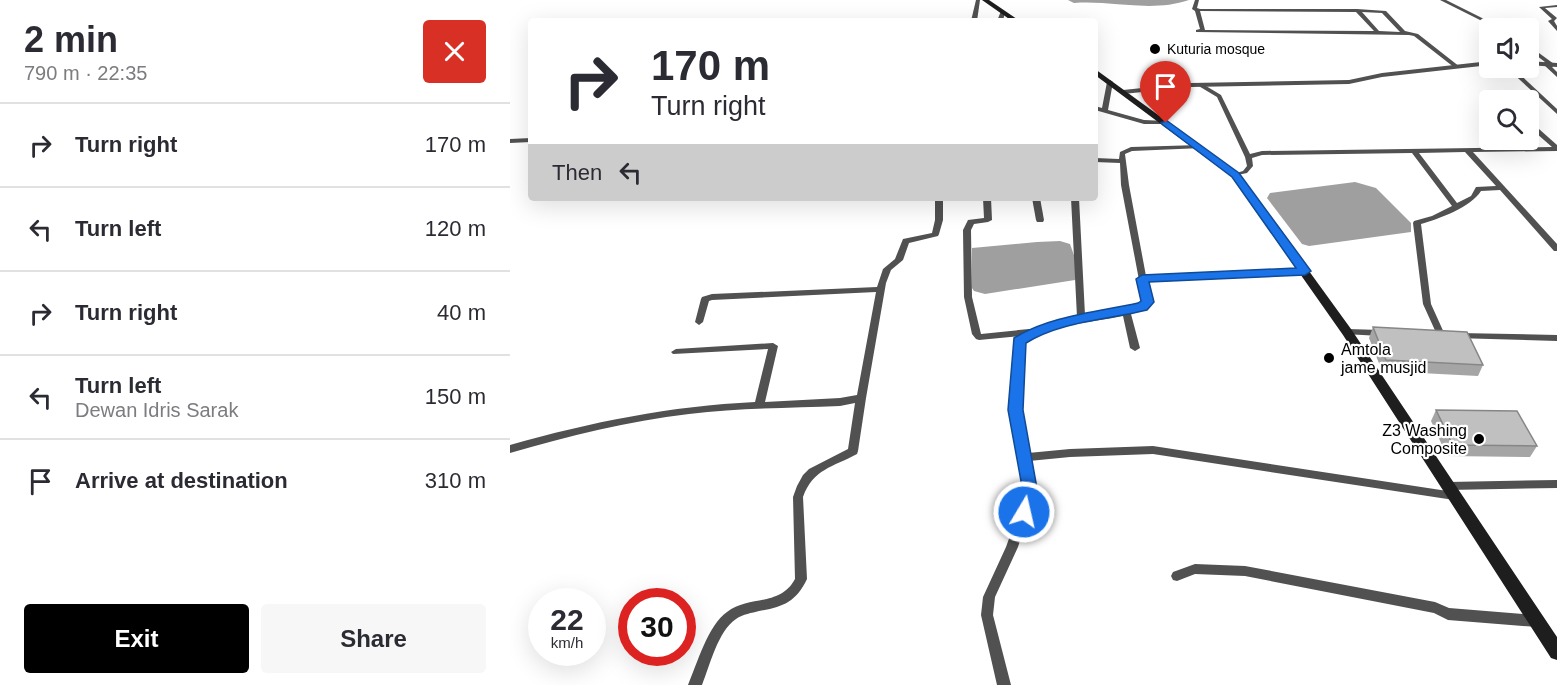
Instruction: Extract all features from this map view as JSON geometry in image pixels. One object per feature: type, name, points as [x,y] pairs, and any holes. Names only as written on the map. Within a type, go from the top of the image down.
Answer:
[{"type":"main road","points":[[985,0],[1012,18]]},
{"type":"main road","points":[[1098,73],[1235,175],[1347,332],[1557,652]]},
{"type":"street","points":[[975,18],[978,0]]},
{"type":"street","points":[[1197,0],[1194,4],[1201,31],[1416,35],[1457,67]]},
{"type":"street","points":[[1443,0],[1479,18]]},
{"type":"street","points":[[1557,6],[1541,7],[1555,19],[1551,21],[1557,28]]},
{"type":"street","points":[[1197,10],[1384,12],[1407,34]]},
{"type":"street","points":[[1357,10],[1377,32],[1384,33]]},
{"type":"street","points":[[1001,18],[1003,12]]},
{"type":"street","points":[[1539,55],[1552,65],[1557,75]]},
{"type":"street","points":[[1123,92],[1199,84],[1337,83],[1479,64]]},
{"type":"street","points":[[1521,78],[1557,112]]},
{"type":"street","points":[[1105,111],[1110,82]]},
{"type":"street","points":[[1199,84],[1219,96],[1248,158],[1251,166],[1245,172],[1235,175]]},
{"type":"street","points":[[1098,109],[1144,122],[1166,123]]},
{"type":"street","points":[[1539,132],[1557,149]]},
{"type":"street","points":[[510,141],[528,140]]},
{"type":"street","points":[[987,201],[988,220],[971,222],[967,230],[968,297],[979,337],[1016,338],[1081,319],[1142,307],[1147,302],[1121,161],[1124,150],[1200,147]]},
{"type":"street","points":[[1248,158],[1262,153],[1557,149]]},
{"type":"street","points":[[1413,150],[1455,205]]},
{"type":"street","points":[[1467,150],[1557,249]]},
{"type":"street","points":[[1098,160],[1121,161]]},
{"type":"street","points":[[1501,188],[1479,189],[1474,197],[1455,205],[1435,218],[1417,223],[1427,304],[1436,335],[1557,338]]},
{"type":"street","points":[[695,685],[725,621],[734,615],[788,598],[797,590],[801,579],[798,497],[801,487],[818,466],[853,451],[881,289],[887,269],[899,260],[906,241],[935,234],[939,220],[939,201]]},
{"type":"street","points":[[1037,201],[1040,220]]},
{"type":"street","points":[[1075,201],[1081,319]]},
{"type":"street","points":[[1142,279],[1305,271]]},
{"type":"street","points":[[699,322],[705,299],[712,297],[881,289]]},
{"type":"street","points":[[1125,311],[1135,348]]},
{"type":"street","points":[[1347,332],[1389,334]]},
{"type":"street","points":[[1004,685],[987,615],[989,597],[1012,547],[1030,494],[1015,410],[1016,338]]},
{"type":"street","points":[[676,352],[773,346],[759,406]]},
{"type":"street","points":[[511,452],[545,438],[662,414],[840,402],[861,398]]},
{"type":"street","points":[[1025,458],[1070,453],[1153,450],[1451,491],[1557,484]]},
{"type":"street","points":[[1177,576],[1195,569],[1245,571],[1341,588],[1435,608],[1448,614],[1537,621]]},
{"type":"shaded area","points":[[1068,0],[1189,0],[1175,4],[1146,6],[1074,3]]},
{"type":"shaded area","points":[[1355,182],[1376,188],[1411,223],[1411,232],[1309,246],[1302,244],[1267,198],[1270,193]]},
{"type":"shaded area","points":[[1060,241],[1070,244],[1076,261],[1075,280],[985,294],[974,291],[972,288],[972,248]]},
{"type":"building","points":[[1373,327],[1467,332],[1483,365],[1386,360]]},
{"type":"building","points":[[1436,410],[1517,411],[1537,446],[1453,445]]},
{"type":"place","name":"Kuturia mosque","points":[[1155,49]]},
{"type":"place","name":"Amtola jame musjid","points":[[1329,358]]},
{"type":"place","name":"Z3 Washing Composite","points":[[1479,439]]},
{"type":"route","points":[[1024,512],[1030,494],[1015,410],[1019,341],[1035,331],[1142,307],[1147,302],[1147,292],[1142,279],[1305,271],[1235,175],[1166,123]]}]
